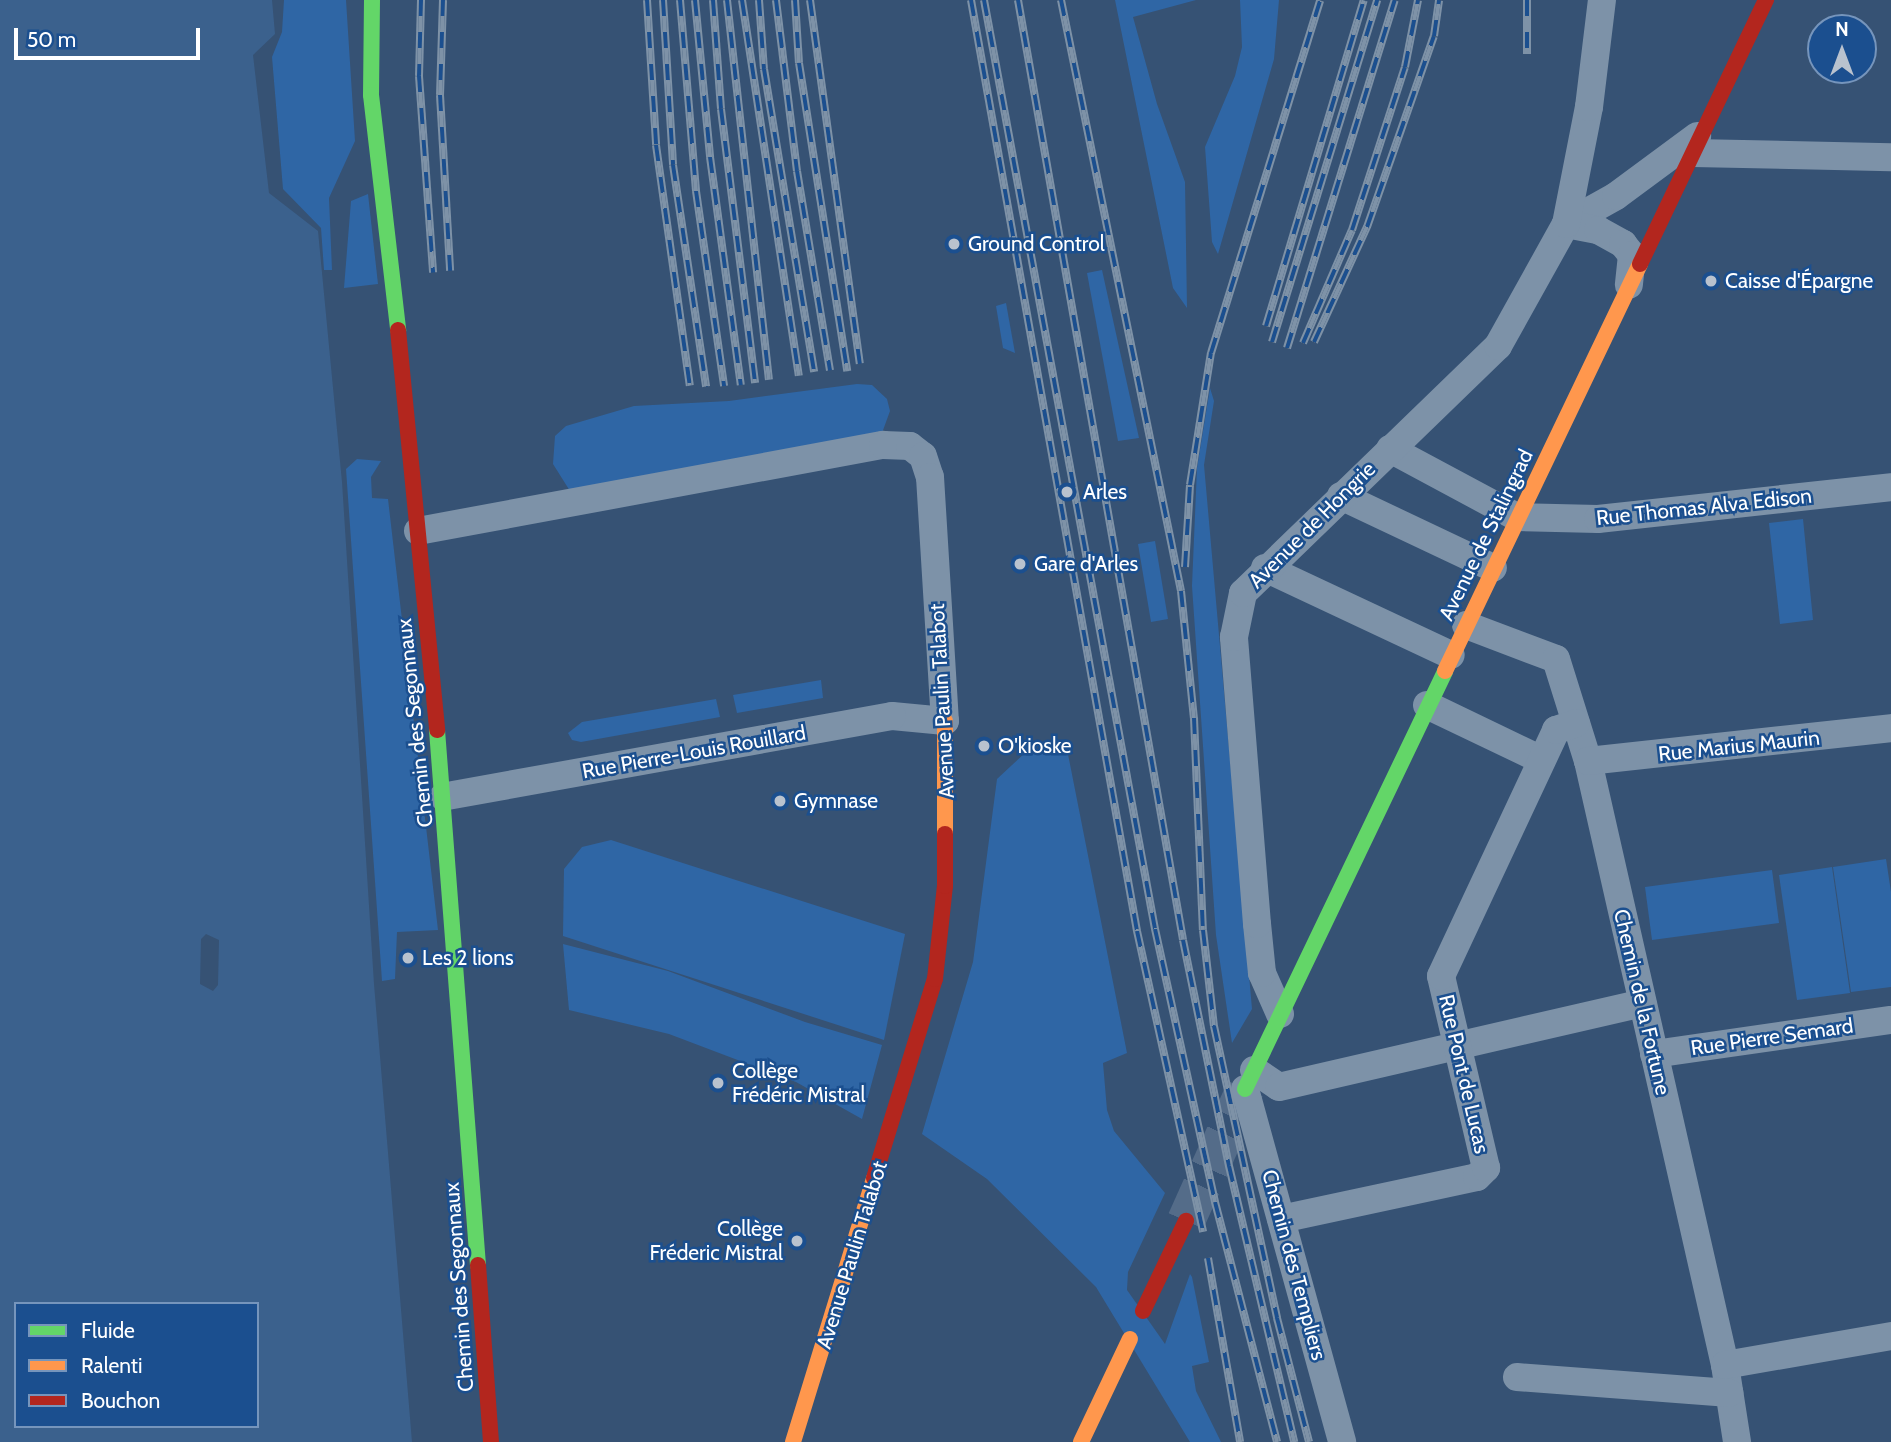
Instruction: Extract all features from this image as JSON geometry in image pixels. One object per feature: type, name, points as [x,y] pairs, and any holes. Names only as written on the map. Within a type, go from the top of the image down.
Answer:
[{"type":"street","name":"Chemin des Segonnaux","points":[[372,0],[371,95],[418,531],[443,797],[491,1442]]},
{"type":"street","name":"Avenue de Hongrie","points":[[1280,1014],[1262,973],[1234,637],[1244,593],[1265,568],[1498,346],[1566,223],[1589,107],[1602,0]]},
{"type":"street","name":"Avenue de Stalingrad","points":[[1249,1079],[1766,0]]},
{"type":"street","points":[[1566,223],[1616,196],[1699,142],[1891,158]]},
{"type":"street","points":[[1566,223],[1598,230],[1623,244],[1632,255],[1628,288]]},
{"type":"street","name":"Avenue Paulin Talabot","points":[[418,531],[883,445],[910,446],[923,456],[930,477],[945,721],[946,873],[935,979],[793,1442]]},
{"type":"street","points":[[1390,449],[1517,517]]},
{"type":"street","name":"Rue Thomas Alva Edison","points":[[1517,517],[1598,519],[1891,487]]},
{"type":"street","points":[[1341,496],[1493,568]]},
{"type":"street","points":[[1265,568],[1451,655]]},
{"type":"street","name":"Chemin de la Fortune","points":[[1466,625],[1556,659],[1587,761],[1725,1365],[1737,1442]]},
{"type":"street","points":[[1427,705],[1542,760]]},
{"type":"street","name":"Rue Pierre-Louis Rouillard","points":[[443,797],[892,716],[945,721]]},
{"type":"street","name":"Rue Pont de Lucas","points":[[1281,1219],[1477,1177],[1486,1168],[1441,976],[1556,730],[1576,723]]},
{"type":"street","name":"Rue Marius Maurin","points":[[1587,761],[1891,728]]},
{"type":"street","points":[[1249,1079],[1279,1087],[1642,1003]]},
{"type":"street","name":"Rue Pierre Semard","points":[[1654,1054],[1891,1020]]},
{"type":"street","name":"Chemin des Templiers","points":[[1249,1079],[1281,1219],[1342,1442]]},
{"type":"street","points":[[1143,1311],[1186,1221]]},
{"type":"street","points":[[1725,1365],[1891,1336]]},
{"type":"street","points":[[1081,1442],[1130,1339]]},
{"type":"street","points":[[1517,1377],[1729,1393]]},
{"type":"shaded area","points":[[0,0],[272,0],[275,34],[253,55],[269,193],[318,231],[342,482],[374,984],[412,1442],[0,1442]],"holes":[[[206,934],[219,940],[218,985],[213,991],[200,984],[201,939]]]},
{"type":"shaded area","points":[[284,0],[346,0],[355,141],[329,198],[332,270],[324,270],[321,228],[283,189],[272,57],[282,32]]},
{"type":"shaded area","points":[[1115,0],[1196,0],[1133,17],[1157,104],[1185,182],[1187,308],[1173,288]]},
{"type":"shaded area","points":[[1240,0],[1279,0],[1274,59],[1218,254],[1212,242],[1205,147],[1235,76],[1242,47]]},
{"type":"shaded area","points":[[368,194],[378,284],[344,288],[351,201]]},
{"type":"shaded area","points":[[1102,270],[1139,438],[1118,441],[1087,273]]},
{"type":"shaded area","points":[[1006,303],[1015,353],[1003,348],[996,306]]},
{"type":"shaded area","points":[[857,384],[872,385],[887,399],[890,411],[882,433],[570,491],[553,464],[555,436],[566,426],[634,406],[729,401]]},
{"type":"shaded area","points":[[1210,388],[1214,401],[1204,465],[1252,1009],[1232,1043],[1216,935],[1192,586],[1197,468]]},
{"type":"shaded area","points":[[357,459],[381,461],[371,477],[372,498],[388,499],[438,930],[397,932],[395,979],[382,981],[346,469]]},
{"type":"shaded area","points":[[1803,519],[1813,620],[1780,624],[1769,523]]},
{"type":"shaded area","points":[[1155,541],[1168,619],[1151,622],[1138,544]]},
{"type":"shaded area","points":[[821,680],[823,698],[737,713],[733,695]]},
{"type":"shaded area","points":[[716,699],[720,717],[581,742],[572,740],[568,733],[582,722]]},
{"type":"shaded area","points":[[1066,744],[1127,1053],[1103,1063],[1107,1110],[1114,1131],[1165,1193],[1128,1272],[1127,1290],[1165,1344],[1190,1274],[1192,1277],[1209,1362],[1192,1366],[1196,1391],[1221,1442],[1190,1442],[1096,1287],[987,1179],[922,1134],[973,962],[997,779],[1026,752]]},
{"type":"shaded area","points":[[611,840],[905,934],[884,1040],[563,936],[564,869],[582,847]]},
{"type":"shaded area","points":[[1886,859],[1891,892],[1891,987],[1851,992],[1833,867]]},
{"type":"shaded area","points":[[1832,867],[1850,993],[1797,1000],[1779,875]]},
{"type":"shaded area","points":[[1772,870],[1779,923],[1652,940],[1645,887]]},
{"type":"shaded area","points":[[563,944],[668,971],[805,1022],[882,1045],[862,1119],[796,1082],[669,1034],[569,1010]]},
{"type":"tunnel","points":[[1186,1221],[1245,1089]]},
{"type":"railway","points":[[421,0],[419,76],[433,273]]},
{"type":"railway","points":[[443,0],[440,95],[450,271]]},
{"type":"railway","points":[[647,0],[656,145],[690,386]]},
{"type":"railway","points":[[663,0],[673,165],[706,387]]},
{"type":"railway","points":[[680,0],[696,191],[724,386]]},
{"type":"railway","points":[[695,0],[710,157],[741,385]]},
{"type":"railway","points":[[713,0],[721,109],[755,383]]},
{"type":"railway","points":[[727,0],[769,380]]},
{"type":"railway","points":[[742,0],[799,376]]},
{"type":"railway","points":[[759,0],[764,69],[814,372]]},
{"type":"railway","points":[[776,0],[797,171],[830,370]]},
{"type":"railway","points":[[795,0],[799,63],[847,371]]},
{"type":"railway","points":[[810,0],[860,364]]},
{"type":"railway","points":[[971,0],[1137,931],[1203,1232]]},
{"type":"railway","points":[[984,0],[1155,929],[1215,1202],[1277,1442]]},
{"type":"railway","points":[[1018,0],[1183,940],[1229,1166],[1294,1442]]},
{"type":"railway","points":[[1061,0],[1181,591],[1194,718],[1203,930],[1214,1026],[1277,1318],[1309,1442]]},
{"type":"railway","points":[[1185,567],[1190,485],[1211,353],[1320,0]]},
{"type":"railway","points":[[1266,326],[1364,0]]},
{"type":"railway","points":[[1272,342],[1377,0]]},
{"type":"railway","points":[[1287,348],[1395,0]]},
{"type":"railway","points":[[1303,343],[1352,230],[1405,67],[1418,0]]},
{"type":"railway","points":[[1314,342],[1367,227],[1434,36],[1439,0]]},
{"type":"railway","points":[[1527,0],[1527,54]]},
{"type":"railway","points":[[1208,1258],[1240,1442]]},
{"type":"traffic: fast","points":[[372,0],[371,95],[398,330]]},
{"type":"traffic: fast","points":[[1245,1089],[1445,671]]},
{"type":"traffic: fast","points":[[437,730],[478,1265]]},
{"type":"traffic: slow","points":[[1445,671],[1640,264]]},
{"type":"traffic: slow","points":[[945,721],[945,834]]},
{"type":"traffic: slow","points":[[793,1442],[874,1178]]},
{"type":"traffic: slow","points":[[1081,1442],[1130,1339]]},
{"type":"traffic: jam","points":[[1640,264],[1766,0]]},
{"type":"traffic: jam","points":[[398,330],[437,730]]},
{"type":"traffic: jam","points":[[874,1178],[935,979],[945,886],[945,834]]},
{"type":"traffic: jam","points":[[1143,1311],[1186,1221]]},
{"type":"traffic: jam","points":[[478,1265],[491,1442]]},
{"type":"place","name":"Ground Control","points":[[954,244]]},
{"type":"place","name":"Caisse d'Épargne","points":[[1711,281]]},
{"type":"place","name":"Arles","points":[[1067,492]]},
{"type":"place","name":"Gare d'Arles","points":[[1020,564]]},
{"type":"place","name":"O'kioske","points":[[984,746]]},
{"type":"place","name":"Gymnase","points":[[780,801]]},
{"type":"place","name":"Les 2 lions","points":[[408,958]]},
{"type":"place","name":"Collège Frédéric Mistral","points":[[718,1083]]},
{"type":"place","name":"Collège Fréderic Mistral","points":[[797,1241]]}]
